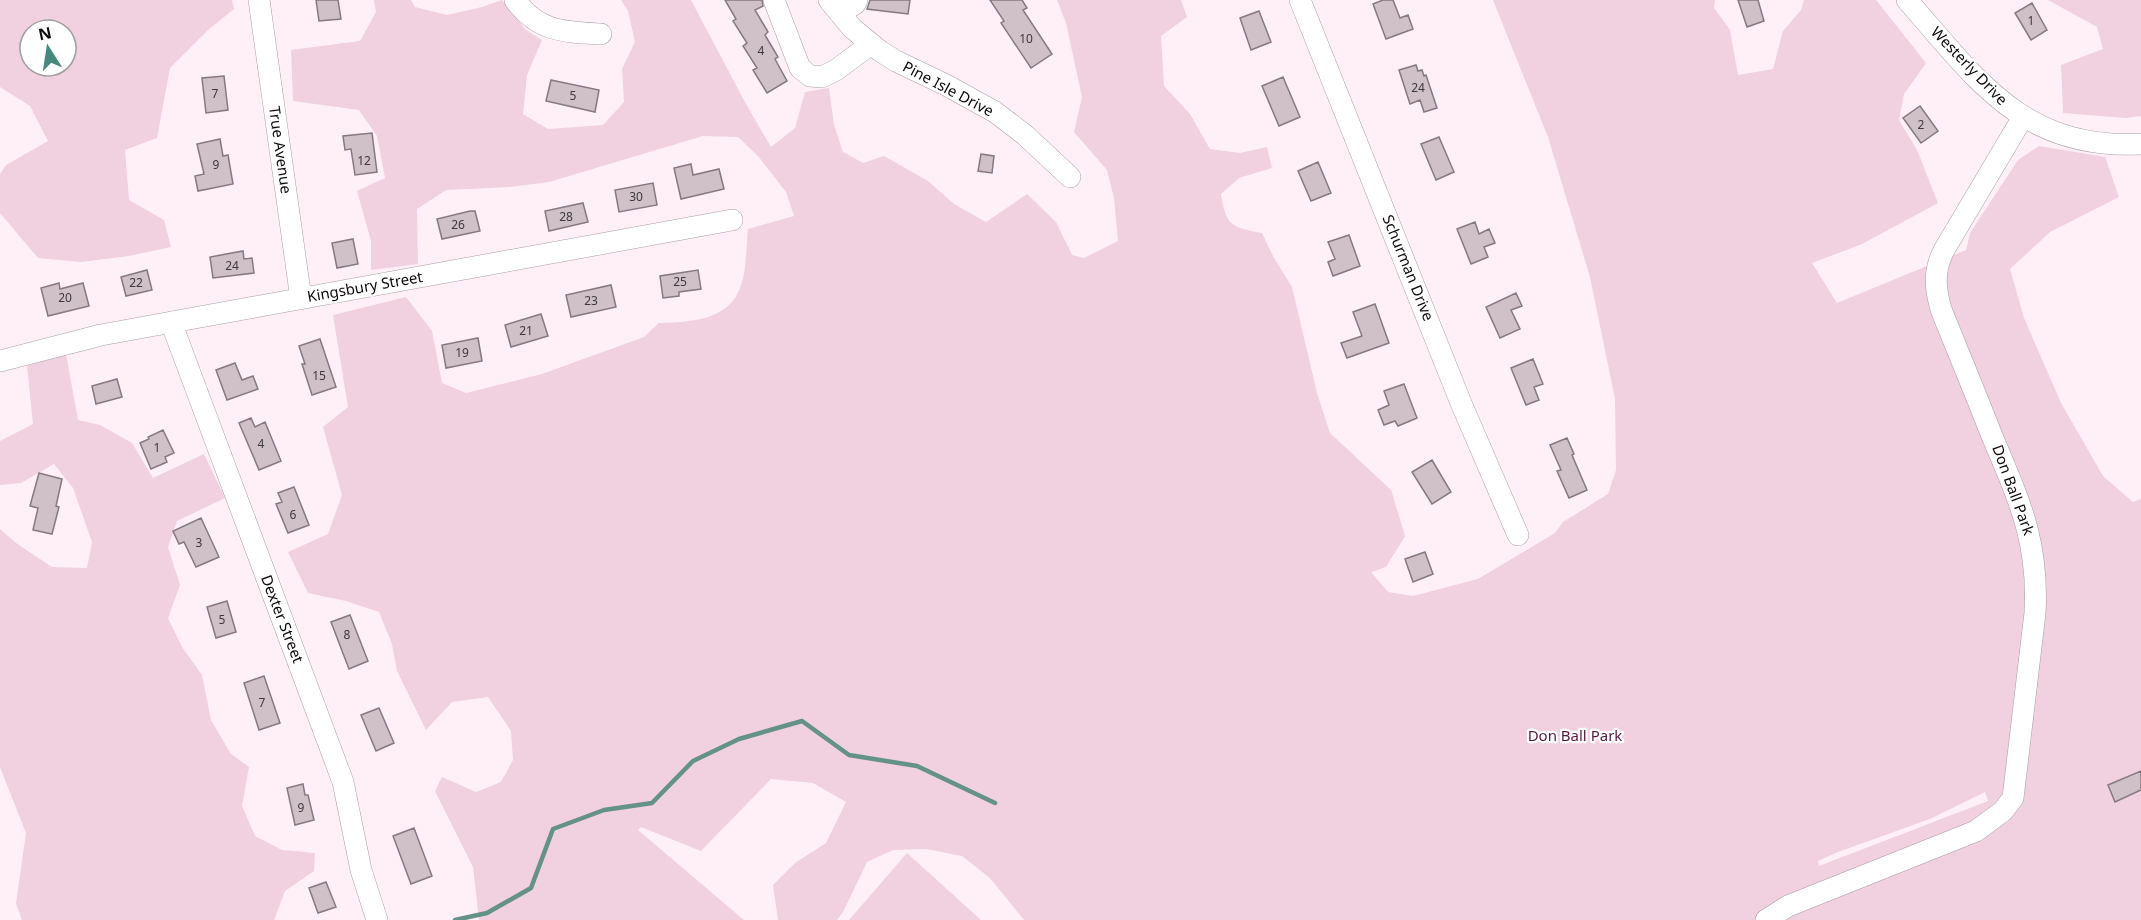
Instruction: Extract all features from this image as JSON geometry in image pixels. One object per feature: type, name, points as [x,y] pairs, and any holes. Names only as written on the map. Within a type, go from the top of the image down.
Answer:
[{"type":"street","name":"True Avenue","points":[[259,0],[301,299]]},
{"type":"street","points":[[515,0],[527,16],[543,26],[566,32],[601,34]]},
{"type":"street","points":[[774,0],[800,68],[810,76],[822,77],[836,70],[871,44]]},
{"type":"street","points":[[834,7],[855,4],[857,0]]},
{"type":"street","name":"Schurman Drive","points":[[1300,0],[1461,403],[1518,536]]},
{"type":"street","name":"Westerly Drive","points":[[1907,0],[1995,96],[2023,117],[2078,140],[2122,145],[2141,144]]},
{"type":"street","name":"Pine Isle Drive","points":[[834,7],[852,28],[896,61],[995,112],[1025,135],[1070,177]]},
{"type":"street","name":"Don Ball Park","points":[[1766,920],[1788,906],[1976,831],[2003,811],[2013,798],[2035,613],[2033,554],[2023,510],[1942,312],[1935,289],[1935,280],[1938,260],[2023,117]]},
{"type":"street","name":"Kingsbury Street","points":[[0,360],[101,335],[732,220]]},
{"type":"street","name":"Dexter Street","points":[[171,322],[339,771],[361,870],[377,920]]},
{"type":"green space","points":[[0,0],[232,0],[234,9],[208,30],[170,68],[157,138],[125,150],[129,200],[164,220],[171,247],[129,256],[81,262],[38,258],[0,213],[0,174],[6,165],[48,141],[30,106],[0,87]]},
{"type":"green space","points":[[374,0],[411,0],[415,7],[447,15],[502,0],[526,30],[542,40],[527,75],[523,114],[548,129],[603,125],[624,102],[622,69],[635,42],[628,11],[621,0],[691,0],[771,147],[795,128],[805,92],[829,88],[834,125],[843,152],[863,163],[884,156],[928,181],[954,204],[986,222],[1027,194],[1056,222],[1072,255],[1084,258],[1118,241],[1114,198],[1107,170],[1074,132],[1082,97],[1066,23],[1057,0],[1181,0],[1187,17],[1161,36],[1164,86],[1190,114],[1210,149],[1240,153],[1267,147],[1272,168],[1239,178],[1221,194],[1225,213],[1228,219],[1237,226],[1262,233],[1292,287],[1317,393],[1330,433],[1391,490],[1405,536],[1386,567],[1371,572],[1388,592],[1413,596],[1478,579],[1555,533],[1563,522],[1608,494],[1616,470],[1615,399],[1590,277],[1548,137],[1493,0],[1715,0],[1714,8],[1730,30],[1738,75],[1773,69],[1783,31],[1801,10],[1804,0],[1876,0],[1926,63],[1904,94],[1899,120],[1917,150],[1938,203],[1862,244],[1812,263],[1837,303],[1966,250],[1970,233],[2018,160],[2039,146],[2105,157],[2119,197],[2050,232],[2010,269],[2024,318],[2061,403],[2103,476],[2133,502],[2141,499],[2141,920],[1024,920],[990,878],[962,856],[926,849],[893,850],[867,862],[837,920],[778,920],[773,885],[795,863],[826,843],[846,802],[813,783],[771,779],[701,851],[641,827],[638,830],[744,920],[479,920],[473,867],[435,791],[442,777],[476,792],[501,782],[513,760],[511,731],[488,697],[452,702],[426,730],[397,671],[392,644],[379,612],[346,601],[308,593],[288,552],[328,534],[342,495],[323,427],[348,407],[333,315],[406,297],[432,331],[442,383],[466,393],[542,374],[644,337],[659,323],[696,320],[718,313],[736,297],[741,285],[748,229],[794,216],[786,192],[758,156],[738,137],[703,136],[549,182],[510,187],[446,190],[417,209],[418,264],[371,270],[371,241],[357,191],[385,178],[377,136],[359,110],[293,101],[291,50],[360,41],[376,12]],"holes":[[[1985,792],[1988,801],[1819,866],[1818,861],[1838,852],[1930,819]]]},
{"type":"green space","points":[[2048,0],[2141,0],[2141,116],[2126,118],[2063,113],[2061,65],[2103,49],[2097,27]]},
{"type":"green space","points":[[66,354],[78,420],[100,425],[132,443],[153,478],[204,454],[225,498],[177,521],[168,547],[180,585],[168,618],[182,647],[202,675],[211,720],[231,754],[249,767],[242,806],[255,836],[282,850],[315,853],[314,871],[285,891],[274,920],[22,920],[16,903],[26,833],[0,767],[0,529],[16,543],[52,567],[87,568],[92,542],[73,488],[54,464],[21,483],[0,485],[0,441],[33,424],[27,366]]},
{"type":"green space","points":[[907,853],[981,920],[849,920]]},
{"type":"building","points":[[316,0],[338,0],[341,19],[319,21]]},
{"type":"building","points":[[725,0],[762,0],[763,6],[755,10],[768,32],[765,35],[778,57],[775,59],[787,81],[767,93],[753,70],[757,68],[743,46],[747,43],[733,21],[736,19]]},
{"type":"building","points":[[870,0],[910,0],[908,14],[867,9]]},
{"type":"building","points":[[990,0],[1022,0],[1027,8],[1023,10],[1052,54],[1031,68],[1001,23],[1004,21]]},
{"type":"building","points":[[1383,0],[1393,0],[1400,18],[1408,15],[1413,29],[1386,39],[1373,4]]},
{"type":"building","points":[[1738,0],[1758,0],[1764,21],[1747,27]]},
{"type":"building","points":[[2032,3],[2047,30],[2031,40],[2015,13]]},
{"type":"building","points":[[1259,11],[1271,42],[1251,50],[1240,18]]},
{"type":"building","points":[[1416,65],[1418,71],[1422,70],[1424,76],[1426,75],[1437,108],[1424,112],[1420,100],[1410,104],[1399,70]]},
{"type":"building","points":[[224,76],[228,110],[206,113],[202,78]]},
{"type":"building","points":[[1283,77],[1300,117],[1279,126],[1262,86]]},
{"type":"building","points":[[551,80],[599,90],[595,112],[546,101]]},
{"type":"building","points":[[1920,106],[1938,131],[1921,143],[1903,118]]},
{"type":"building","points":[[372,133],[377,172],[355,175],[351,149],[345,150],[343,136]]},
{"type":"building","points":[[1439,137],[1454,172],[1436,180],[1421,144]]},
{"type":"building","points":[[220,139],[223,156],[228,155],[233,184],[198,191],[195,176],[204,174],[197,144]]},
{"type":"building","points":[[981,154],[994,156],[992,173],[978,171]]},
{"type":"building","points":[[1318,162],[1331,193],[1311,201],[1298,171]]},
{"type":"building","points":[[691,164],[693,175],[719,169],[724,189],[681,199],[674,168]]},
{"type":"building","points":[[653,183],[657,205],[619,212],[615,190]]},
{"type":"building","points":[[583,203],[588,222],[549,231],[545,211]]},
{"type":"building","points":[[475,211],[480,231],[442,239],[437,219]]},
{"type":"building","points":[[1475,222],[1479,234],[1489,229],[1495,243],[1484,247],[1488,257],[1471,264],[1457,229]]},
{"type":"building","points":[[1349,235],[1360,266],[1333,276],[1328,262],[1335,259],[1328,242]]},
{"type":"building","points":[[353,239],[358,264],[337,268],[332,243]]},
{"type":"building","points":[[243,251],[244,259],[252,258],[254,273],[213,278],[210,257]]},
{"type":"building","points":[[147,270],[152,290],[126,296],[121,277]]},
{"type":"building","points":[[698,270],[701,289],[679,292],[679,296],[663,298],[660,276]]},
{"type":"building","points":[[59,283],[60,289],[83,283],[89,306],[48,316],[41,288]]},
{"type":"building","points":[[611,285],[616,307],[571,317],[566,295]]},
{"type":"building","points":[[1516,293],[1522,306],[1511,310],[1520,329],[1500,338],[1486,307]]},
{"type":"building","points":[[1375,304],[1389,343],[1347,358],[1341,343],[1362,336],[1353,312]]},
{"type":"building","points":[[541,314],[548,336],[511,347],[505,325]]},
{"type":"building","points":[[478,338],[482,361],[446,368],[442,345]]},
{"type":"building","points":[[320,339],[336,387],[312,395],[299,346]]},
{"type":"building","points":[[1533,359],[1543,384],[1534,387],[1539,400],[1526,405],[1511,368]]},
{"type":"building","points":[[235,363],[242,380],[253,376],[258,389],[227,400],[216,370]]},
{"type":"building","points":[[117,379],[122,397],[96,404],[92,386]]},
{"type":"building","points":[[1404,384],[1417,418],[1398,426],[1395,421],[1384,425],[1378,410],[1389,405],[1384,391]]},
{"type":"building","points":[[251,418],[255,427],[265,422],[281,461],[259,470],[239,423]]},
{"type":"building","points":[[163,430],[174,453],[165,457],[167,462],[151,469],[140,443]]},
{"type":"building","points":[[1567,438],[1587,490],[1569,498],[1557,471],[1561,470],[1550,445]]},
{"type":"building","points":[[1432,460],[1451,492],[1432,504],[1412,472]]},
{"type":"building","points":[[39,473],[62,479],[56,506],[59,507],[52,534],[33,530],[38,508],[30,506]]},
{"type":"building","points":[[294,487],[309,525],[288,533],[276,504],[282,502],[278,493]]},
{"type":"building","points":[[201,518],[219,557],[196,567],[184,542],[179,544],[173,531]]},
{"type":"building","points":[[1425,552],[1433,574],[1413,582],[1405,559]]},
{"type":"building","points":[[227,601],[236,632],[216,638],[207,607]]},
{"type":"building","points":[[350,615],[368,661],[349,669],[331,622]]},
{"type":"building","points":[[264,676],[280,723],[259,730],[244,683]]},
{"type":"building","points":[[379,708],[394,743],[376,751],[361,715]]},
{"type":"building","points":[[2141,771],[2141,790],[2115,802],[2108,785]]},
{"type":"building","points":[[303,784],[314,820],[295,825],[287,788]]},
{"type":"building","points":[[414,828],[432,876],[411,884],[393,836]]},
{"type":"building","points":[[326,882],[336,907],[318,913],[309,888]]},
{"type":"waterway","points":[[455,920],[487,913],[531,888],[553,829],[604,810],[652,803],[693,761],[739,739],[802,721],[849,755],[917,766],[995,803]]}]
